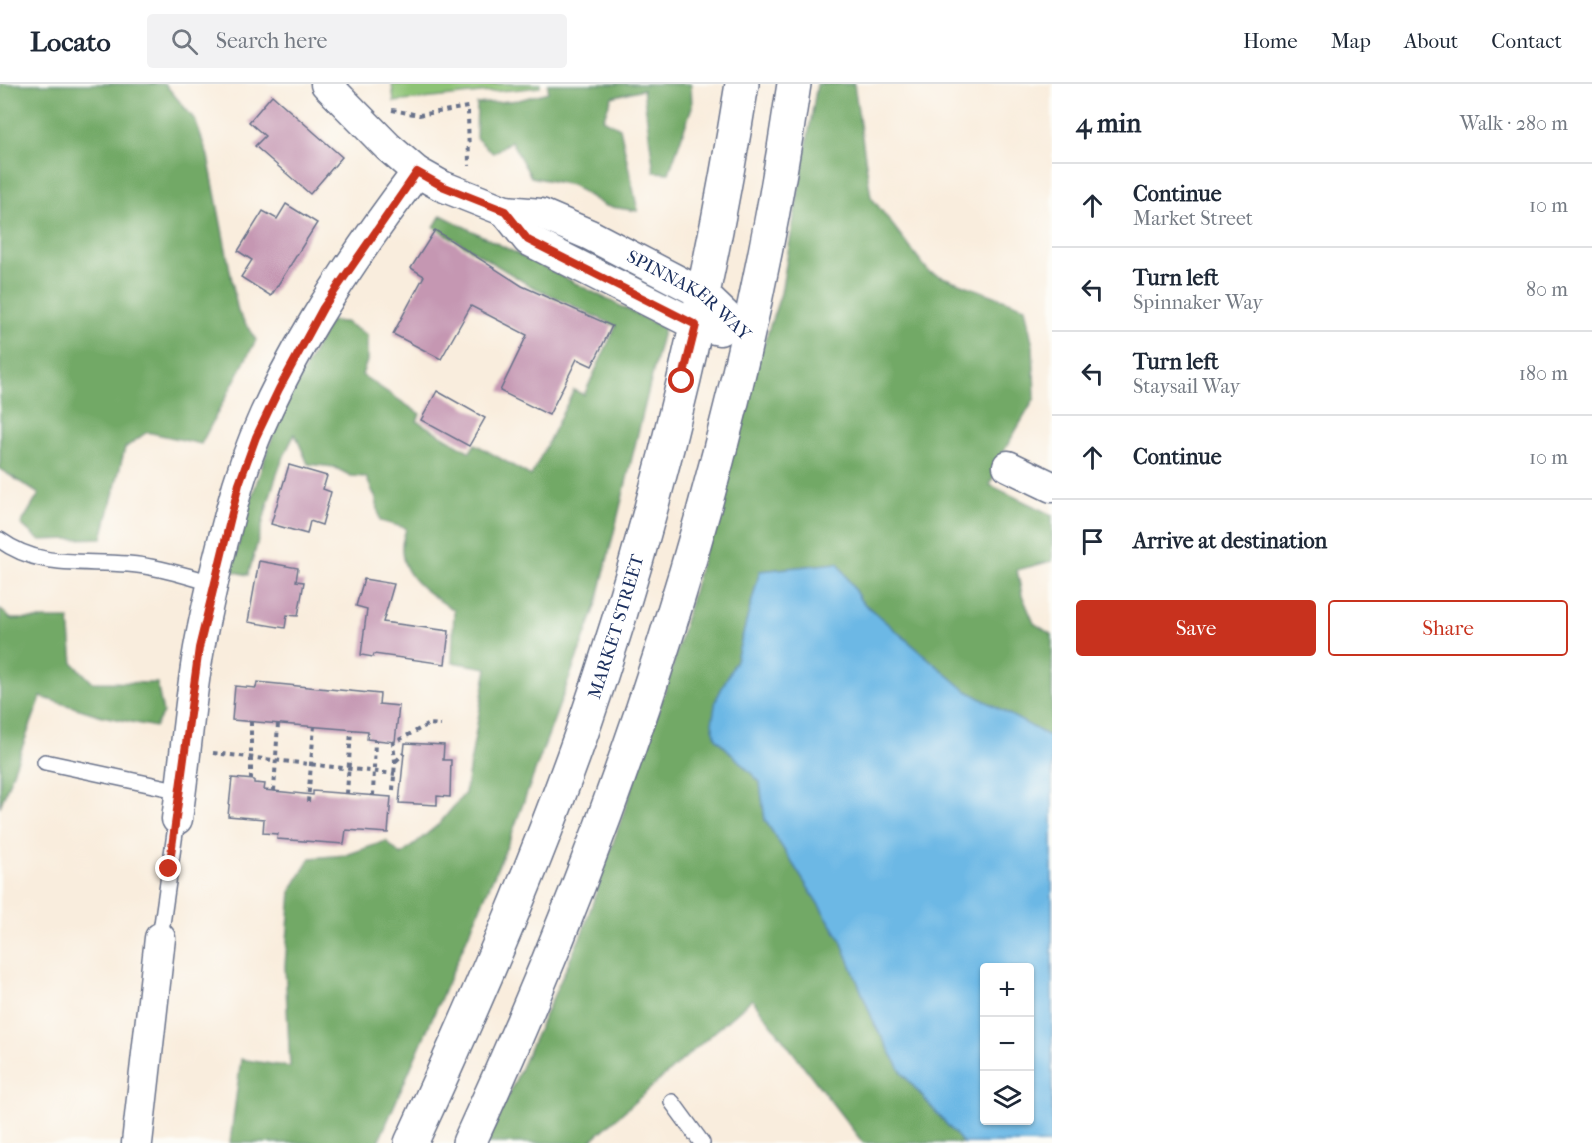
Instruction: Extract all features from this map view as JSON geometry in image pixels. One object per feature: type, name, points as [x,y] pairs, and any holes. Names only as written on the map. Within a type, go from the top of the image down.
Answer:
[{"type":"main road","name":"MARKET STREET","points":[[411,1143],[477,999],[581,735],[636,556],[699,310],[742,84]]},
{"type":"main road","points":[[469,1143],[559,936],[626,757],[684,580],[747,336],[772,214],[794,84]]},
{"type":"street","name":"SPINNAKER WAY","points":[[326,84],[388,147],[417,172],[442,186],[505,211],[528,240],[699,310],[747,336]]},
{"type":"street","points":[[179,805],[199,648],[213,583],[239,484],[256,437],[323,308],[417,172]]},
{"type":"street","points":[[1008,466],[1052,488]]},
{"type":"street","points":[[137,1143],[160,938]]},
{"type":"lane","points":[[0,540],[16,552],[33,558],[130,564],[213,583]]},
{"type":"lane","points":[[45,762],[179,805],[160,938]]},
{"type":"lane","points":[[672,1102],[702,1143]]},
{"type":"path","points":[[390,109],[419,115],[468,107],[469,171]]},
{"type":"path","points":[[251,722],[251,780]]},
{"type":"path","points":[[274,791],[278,723]]},
{"type":"path","points":[[393,790],[395,761],[393,743],[429,724],[441,725]]},
{"type":"path","points":[[308,802],[314,726]]},
{"type":"path","points":[[347,794],[351,730]]},
{"type":"path","points":[[373,796],[375,740]]},
{"type":"path","points":[[207,752],[394,774]]},
{"type":"path","points":[[395,761],[404,753]]},
{"type":"green space","points":[[0,84],[165,84],[195,120],[208,156],[238,312],[256,340],[201,444],[147,432],[125,448],[102,538],[39,540],[21,524],[39,494],[0,469]]},
{"type":"green space","points":[[392,84],[540,84],[540,87],[394,102]]},
{"type":"green space","points":[[548,84],[691,84],[692,107],[669,173],[654,172],[643,89],[612,97],[603,119],[620,128],[638,211],[605,206],[572,185],[531,177],[511,141],[493,153],[476,138],[477,104],[519,100],[548,92]]},
{"type":"green space","points":[[817,84],[854,84],[871,197],[929,272],[1025,307],[1033,346],[1035,398],[1005,449],[990,485],[1052,515],[1052,561],[1017,570],[1022,595],[1034,623],[1052,635],[1052,738],[965,690],[861,601],[838,563],[760,571],[736,660],[716,700],[716,738],[760,782],[765,820],[840,938],[875,1025],[903,1074],[963,1143],[863,1143],[752,999],[588,1143],[487,1143],[583,931],[669,679],[749,388],[781,293]]},
{"type":"green space","points":[[441,215],[664,328],[596,606],[510,839],[378,1143],[230,1143],[241,1059],[290,1067],[285,966],[291,891],[310,858],[346,855],[386,841],[401,855],[439,824],[465,793],[487,668],[452,662],[454,610],[419,585],[406,568],[402,544],[406,528],[380,521],[376,499],[366,477],[351,476],[334,467],[308,464],[295,434],[274,485],[248,575],[231,571],[261,469],[286,406],[330,321],[345,322],[367,335],[367,361],[362,375],[420,414],[417,421],[470,452],[475,444],[531,476],[574,390],[584,395],[616,326],[527,284],[434,227]]},
{"type":"green space","points":[[0,609],[11,619],[69,619],[73,663],[92,682],[157,683],[163,713],[155,727],[102,716],[41,697],[0,807]]},
{"type":"water","points":[[838,563],[861,601],[965,690],[1052,738],[1052,1143],[963,1143],[903,1074],[875,1025],[840,938],[765,820],[760,782],[716,738],[712,723],[716,700],[736,660],[760,571]]},
{"type":"building","points":[[272,95],[342,157],[310,194],[255,146],[265,136],[249,122]]},
{"type":"building","points":[[286,204],[317,223],[271,296],[241,277],[252,260],[238,251],[263,211],[277,219]]},
{"type":"building","points":[[435,230],[522,286],[612,326],[592,366],[577,359],[549,415],[500,391],[527,335],[471,306],[441,359],[393,334],[424,276],[411,268]]},
{"type":"building","points":[[437,391],[485,418],[469,446],[421,420]]},
{"type":"building","points":[[289,465],[327,476],[323,489],[331,492],[322,525],[310,521],[307,534],[271,524]]},
{"type":"building","points":[[259,561],[298,568],[296,581],[304,582],[298,616],[287,615],[285,628],[248,622]]},
{"type":"building","points":[[364,579],[394,584],[383,622],[449,631],[445,664],[374,654],[373,657],[361,655],[367,609],[356,606]]},
{"type":"building","points":[[257,682],[380,694],[379,704],[399,706],[395,742],[367,739],[368,731],[232,720],[235,686],[256,688]]},
{"type":"building","points":[[405,743],[444,745],[443,760],[451,760],[450,797],[437,796],[437,805],[399,803]]},
{"type":"building","points":[[232,778],[254,780],[254,783],[265,784],[264,790],[313,795],[313,791],[391,797],[388,833],[346,830],[344,844],[277,839],[278,834],[263,833],[264,819],[228,816]]},
{"type":"route","points":[[169,869],[199,648],[213,583],[239,484],[256,437],[323,308],[389,209],[417,172],[442,186],[505,211],[528,240],[696,325],[682,381]]}]
